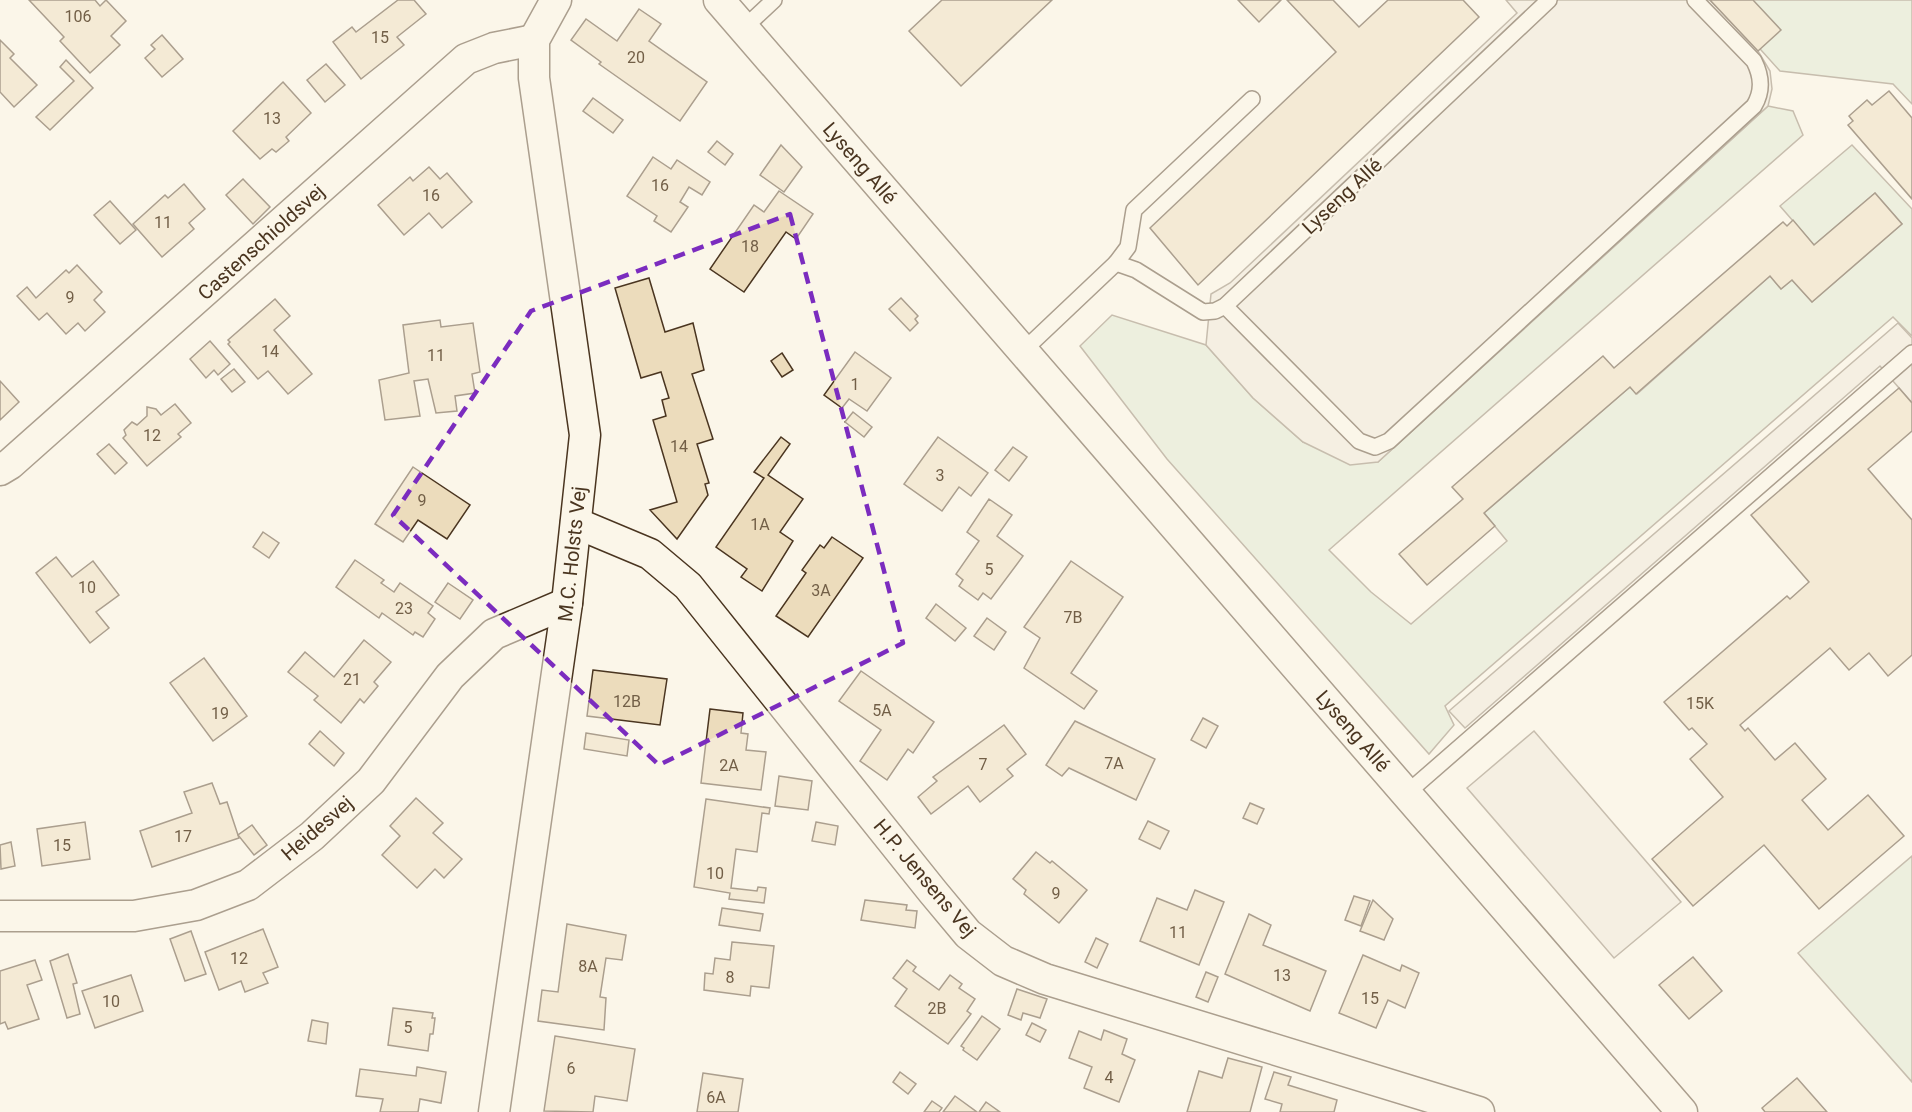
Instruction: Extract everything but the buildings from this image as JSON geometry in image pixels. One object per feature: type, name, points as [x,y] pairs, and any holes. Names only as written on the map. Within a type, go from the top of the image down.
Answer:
[{"type":"street","name":"M.C. Holsts Vej","points":[[494,1112],[567,603],[585,435],[534,78],[534,40],[556,0]]},
{"type":"street","name":"Lyseng Allé","points":[[718,0],[1682,1112]]},
{"type":"street","name":"Castenschioldsvej","points":[[0,470],[10,464],[466,59],[494,48],[534,40]]},
{"type":"street","name":"H.P. Jensens Vej","points":[[576,523],[650,554],[688,586],[968,934],[1003,961],[1045,979],[1479,1112]]},
{"type":"street","name":"Heidesvej","points":[[0,916],[134,916],[196,905],[248,885],[312,836],[371,781],[450,676],[494,634],[567,603]]},
{"type":"lane","points":[[744,28],[774,0]]},
{"type":"lane","name":"Lyseng Allé","points":[[1225,306],[1549,0]]},
{"type":"lane","points":[[1116,263],[1136,270],[1203,312],[1215,311],[1225,306],[1359,441],[1375,447],[1389,441],[1754,106],[1761,86],[1760,72],[1754,61],[1695,0]]},
{"type":"lane","points":[[1023,351],[1116,263],[1128,247],[1134,210],[1252,99]]},
{"type":"lane","points":[[1407,794],[1912,353]]},
{"type":"highlighted area","points":[[790,214],[903,643],[659,765],[393,515],[531,311]]},
{"type":"green space","points":[[1716,0],[1912,0],[1912,104],[1893,84],[1780,71]]},
{"type":"green space","points":[[1768,106],[1793,111],[1803,135],[1329,550],[1371,592],[1411,624],[1507,541],[1484,513],[1630,387],[1637,394],[1770,276],[1781,289],[1792,280],[1812,302],[1902,224],[1875,193],[1814,245],[1780,206],[1852,145],[1912,209],[1912,336],[1893,317],[1445,706],[1454,725],[1429,754],[1167,459],[1080,346],[1112,315],[1206,345],[1253,398],[1303,442],[1378,462]]},
{"type":"green space","points":[[1912,856],[1912,1082],[1798,953]]},
{"type":"shaded area","points":[[1506,0],[1710,0],[1758,51],[1770,71],[1772,89],[1768,106],[1378,462],[1350,465],[1303,442],[1253,398],[1206,345],[1211,294],[1230,283],[1517,13]]},
{"type":"shaded area","points":[[1898,323],[1912,338],[1912,403],[1880,366],[1465,728],[1449,711]]},
{"type":"shaded area","points":[[1534,731],[1681,902],[1614,958],[1467,788]]}]
